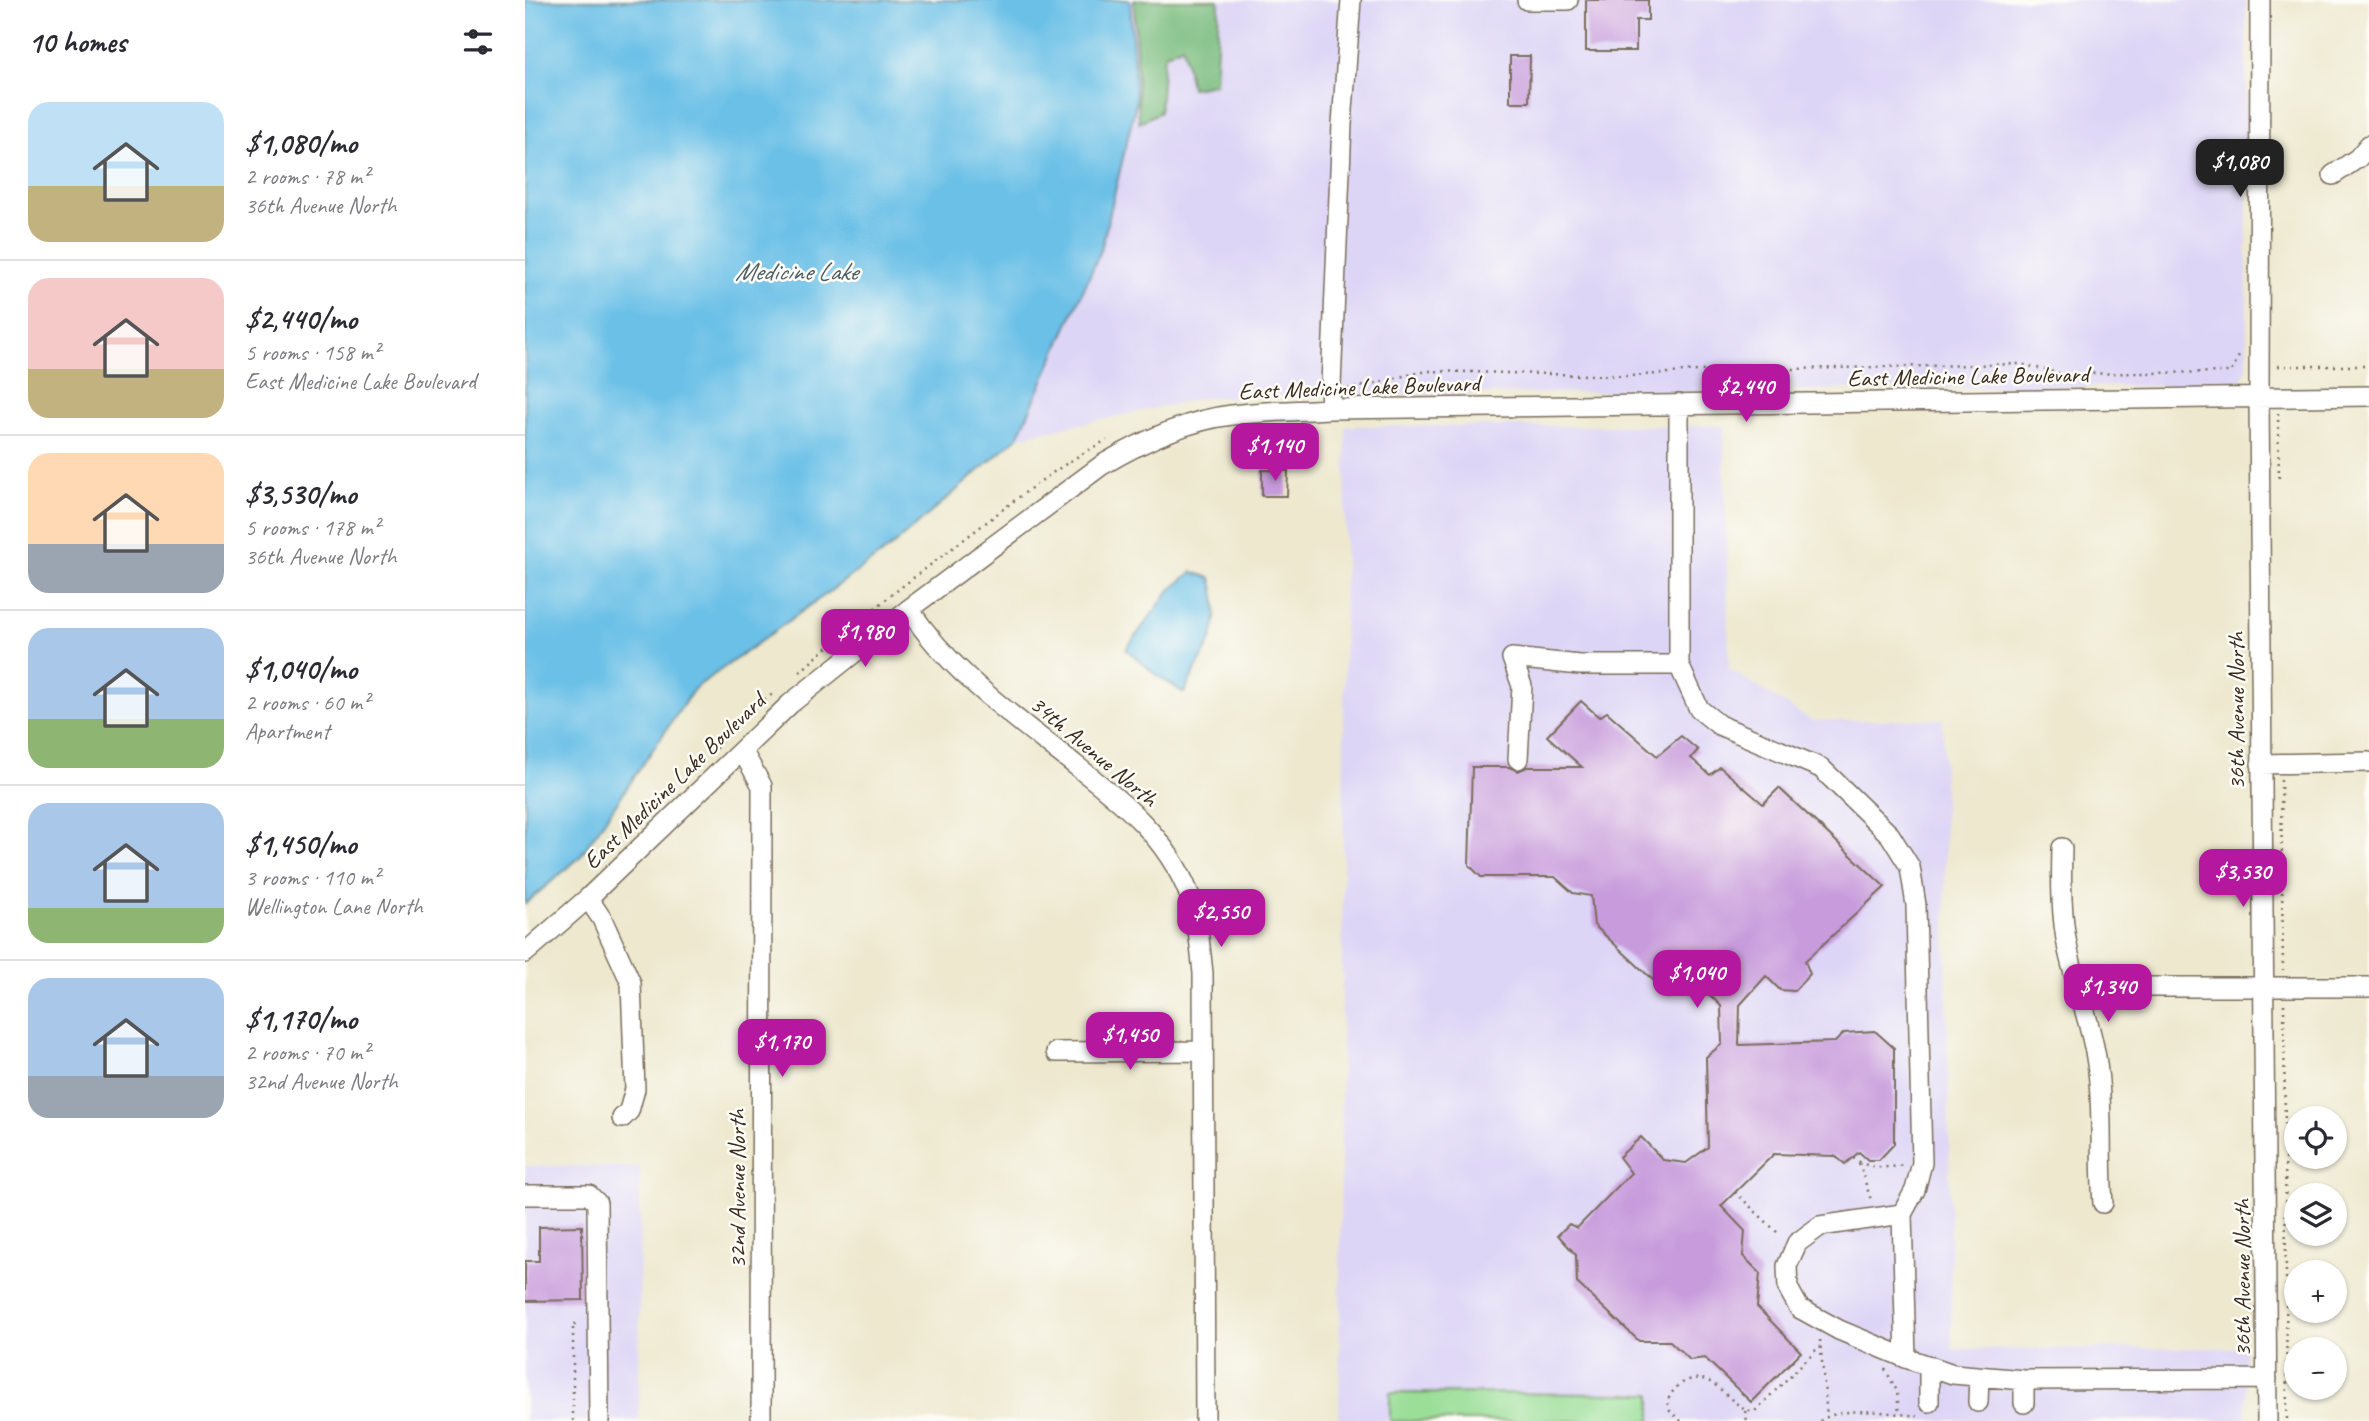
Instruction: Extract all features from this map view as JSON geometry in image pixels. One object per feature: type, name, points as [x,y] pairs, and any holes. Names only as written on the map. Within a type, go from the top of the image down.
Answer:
[{"type":"street","points":[[1330,409],[1342,124],[1351,0]]},
{"type":"street","points":[[1527,0],[1567,0]]},
{"type":"street","name":"36th Avenue North","points":[[2260,0],[2268,366],[2274,986],[2267,1421]]},
{"type":"street","points":[[2333,175],[2358,158],[2369,145]]},
{"type":"street","name":"East Medicine Lake Boulevard","points":[[525,953],[588,898],[799,696],[909,609],[1102,465],[1130,449],[1193,424],[1231,415],[1330,409],[2369,396]]},
{"type":"street","points":[[1679,404],[1679,665],[1699,709],[1719,725],[1821,768],[1890,835],[1910,867],[1916,905],[1922,1163],[1915,1190],[1902,1214],[1906,1358]]},
{"type":"street","name":"34th Avenue North","points":[[909,609],[925,634],[948,660],[1117,798],[1147,826],[1171,859],[1189,895],[1199,933],[1203,973],[1205,1421]]},
{"type":"street","points":[[1518,759],[1522,686],[1512,658],[1580,665],[1679,665]]},
{"type":"street","points":[[1522,686],[1546,662]]},
{"type":"street","name":"32nd Avenue North","points":[[743,752],[762,786],[761,1421]]},
{"type":"street","points":[[2271,763],[2369,762]]},
{"type":"street","points":[[2062,848],[2062,914],[2067,948],[2097,1062],[2103,1203]]},
{"type":"street","points":[[588,898],[601,919],[631,984],[635,1089],[629,1111],[622,1118]]},
{"type":"street","points":[[2080,998],[2098,991],[2130,987],[2369,986]]},
{"type":"street","points":[[1056,1052],[1203,1051]]},
{"type":"street","points":[[525,1195],[589,1195],[597,1203],[599,1421]]},
{"type":"street","points":[[1902,1214],[1820,1226],[1797,1243],[1787,1266],[1788,1288],[1799,1308],[1906,1358],[1953,1374],[2024,1380],[2267,1379]]},
{"type":"street","points":[[1924,1409],[1929,1367]]},
{"type":"street","points":[[1978,1402],[1979,1377]]},
{"type":"street","points":[[2024,1380],[2024,1403]]},
{"type":"path","points":[[2231,372],[2242,350]]},
{"type":"path","points":[[1347,389],[1377,384],[1399,375],[1429,371],[1534,376],[1630,376],[1697,371],[2021,364],[2061,374],[2231,372],[2268,366],[2369,366]]},
{"type":"path","points":[[2268,366],[2268,397],[2279,481]]},
{"type":"path","points":[[2271,763],[2274,986],[2287,1421]]},
{"type":"path","points":[[1853,1157],[1859,1162],[1885,1167],[1922,1163]]},
{"type":"path","points":[[1859,1162],[1874,1217]]},
{"type":"path","points":[[1735,1192],[1782,1238]]},
{"type":"path","points":[[573,1421],[573,1324],[586,1324]]},
{"type":"path","points":[[1820,1336],[1827,1416]]},
{"type":"path","points":[[1745,1411],[1755,1411],[1820,1346]]},
{"type":"path","points":[[1882,1364],[1897,1391],[1899,1414]]},
{"type":"path","points":[[1681,1421],[1670,1411],[1667,1402],[1671,1392],[1682,1383],[1696,1378],[1710,1381],[1745,1411],[1747,1421]]},
{"type":"path","points":[[1821,1421],[1827,1416],[1854,1412],[1899,1414],[1924,1409]]},
{"type":"shaded area","points":[[1130,0],[2246,0],[2247,369],[2241,380],[2228,385],[1208,397],[1018,437],[1101,250],[1136,103]]},
{"type":"shaded area","points":[[1346,426],[1724,426],[1729,669],[1812,721],[1943,719],[1952,1349],[2245,1348],[2246,1420],[1339,1421]]},
{"type":"shaded area","points":[[525,1166],[640,1167],[639,1421],[525,1421]]},
{"type":"green space","points":[[1134,0],[1218,0],[1219,6],[1215,84],[1191,88],[1183,46],[1164,55],[1160,112],[1139,123]]},
{"type":"green space","points":[[1390,1393],[1651,1394],[1651,1421],[1390,1421]]},
{"type":"water","name":"Medicine Lake","points":[[525,0],[1130,0],[1136,103],[1101,250],[1018,437],[890,548],[694,689],[579,858],[525,904]]},
{"type":"water","points":[[1192,572],[1211,578],[1216,613],[1211,638],[1184,693],[1155,674],[1126,649],[1170,590]]},
{"type":"building","points":[[1586,0],[1648,0],[1648,20],[1636,20],[1636,51],[1586,51]]},
{"type":"building","points":[[1510,56],[1530,56],[1529,102],[1510,102]]},
{"type":"building","points":[[1262,470],[1288,471],[1287,496],[1262,496]]},
{"type":"building","points":[[1581,701],[1599,717],[1607,712],[1657,756],[1681,736],[1698,750],[1691,758],[1710,775],[1720,767],[1763,804],[1779,788],[1885,887],[1805,961],[1810,974],[1794,991],[1780,990],[1766,976],[1740,1005],[1739,1045],[1835,1042],[1844,1033],[1875,1031],[1894,1048],[1894,1144],[1879,1160],[1868,1160],[1859,1152],[1845,1164],[1835,1156],[1774,1154],[1721,1206],[1745,1231],[1743,1256],[1760,1273],[1757,1307],[1801,1352],[1751,1402],[1705,1358],[1690,1360],[1670,1341],[1639,1341],[1577,1283],[1576,1255],[1558,1235],[1569,1224],[1577,1228],[1631,1173],[1619,1157],[1641,1137],[1663,1160],[1686,1163],[1708,1147],[1706,1057],[1722,1044],[1721,1006],[1692,978],[1670,996],[1594,925],[1591,896],[1573,893],[1555,877],[1481,877],[1469,865],[1472,767],[1509,767],[1518,771],[1527,767],[1582,767],[1547,736]]},
{"type":"building","points":[[582,1226],[583,1300],[525,1301],[525,1261],[539,1261],[539,1227]]}]
